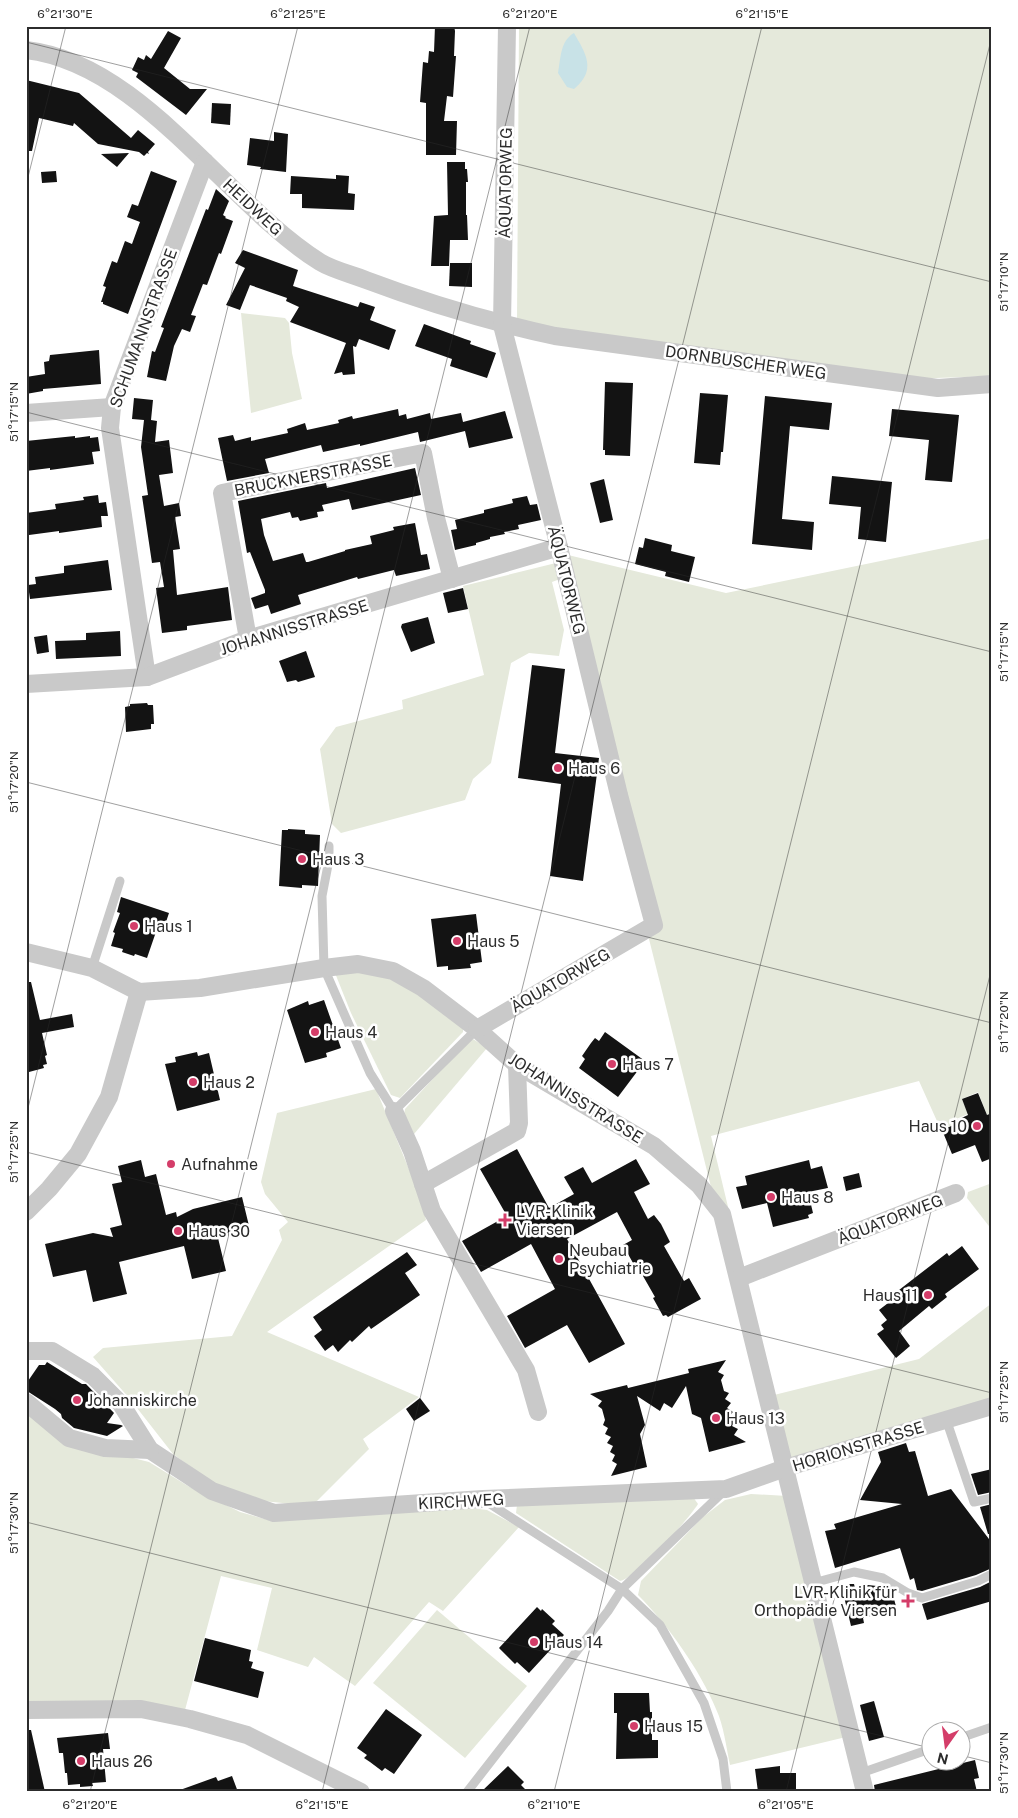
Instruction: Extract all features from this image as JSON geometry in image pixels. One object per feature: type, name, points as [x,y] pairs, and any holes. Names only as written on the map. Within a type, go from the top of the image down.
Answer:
[{"type":"street","name":"ÄQUATORWEG","points":[[477,1029],[654,925],[619,795],[559,547],[502,325],[507,26]]},
{"type":"street","name":"HEIDWEG","points":[[26,50],[77,63],[107,80],[150,112],[286,237],[322,263],[384,287],[502,325]]},
{"type":"street","name":"SCHUMANNSTRASSE","points":[[147,677],[110,428],[112,407],[205,162]]},
{"type":"street","name":"DORNBUSCHER WEG","points":[[502,325],[555,336],[938,388],[992,384]]},
{"type":"street","points":[[26,413],[112,407]]},
{"type":"street","name":"BRUCKNERSTRASSE","points":[[248,639],[222,494],[423,453],[436,518],[452,579]]},
{"type":"street","name":"JOHANNISSTRASSE","points":[[26,684],[147,677],[248,639],[559,547]]},
{"type":"street","points":[[26,952],[92,968],[140,992],[109,1097],[78,1154],[49,1189],[28,1204]]},
{"type":"street","name":"JOHANNISSTRASSE","points":[[140,992],[200,988],[358,964],[393,971],[423,988],[477,1029],[517,1065],[654,1146],[699,1185],[722,1214],[784,1468]]},
{"type":"street","points":[[423,1184],[517,1131],[520,1123],[517,1065]]},
{"type":"street","points":[[394,1111],[412,1151],[432,1211],[526,1370],[538,1412]]},
{"type":"street","name":"ÄQUATORWEG","points":[[739,1278],[956,1193]]},
{"type":"street","name":"KIRCHWEG","points":[[26,1351],[52,1352],[93,1376],[121,1404],[150,1450],[212,1491],[274,1513],[483,1499],[726,1489],[784,1468]]},
{"type":"street","points":[[26,1402],[69,1438],[105,1448],[150,1450]]},
{"type":"street","name":"HORIONSTRASSE","points":[[865,1792],[784,1468],[946,1418],[992,1406]]},
{"type":"street","points":[[26,1710],[141,1710],[190,1719],[247,1735],[361,1792]]},
{"type":"lane","points":[[329,846],[329,860],[322,896],[324,968],[370,1073],[394,1111],[477,1029]]},
{"type":"lane","points":[[92,968],[120,881]]},
{"type":"lane","points":[[946,1418],[974,1502],[992,1498]]},
{"type":"lane","points":[[467,1792],[608,1611],[622,1589],[726,1489]]},
{"type":"lane","points":[[483,1499],[622,1589],[660,1625],[704,1703],[723,1759],[727,1792]]},
{"type":"lane","points":[[813,1582],[854,1572],[883,1578],[908,1593],[922,1598],[978,1581],[992,1574]]},
{"type":"lane","points":[[970,1735],[992,1727]]},
{"type":"lane","points":[[861,1773],[920,1752]]},
{"type":"shaded area","points":[[519,26],[992,26],[992,376],[908,379],[517,322]]},
{"type":"shaded area","points":[[241,313],[285,318],[289,323],[292,353],[302,399],[251,413]]},
{"type":"shaded area","points":[[992,538],[992,1113],[987,1115],[978,1092],[962,1099],[968,1114],[954,1120],[955,1124],[941,1130],[919,1081],[711,1136],[729,1211],[711,1187],[648,935],[568,555],[726,593]]},
{"type":"shaded area","points":[[556,563],[560,579],[552,582],[564,630],[559,656],[529,653],[511,663],[491,763],[473,779],[465,800],[341,833],[332,824],[320,749],[336,727],[403,709],[402,700],[484,675],[463,586]]},
{"type":"shaded area","points":[[339,968],[379,972],[422,993],[463,1026],[463,1032],[400,1098],[391,1095],[351,1013],[335,973]]},
{"type":"shaded area","points":[[473,1039],[487,1048],[414,1134],[404,1115],[405,1109],[466,1043]]},
{"type":"shaded area","points":[[376,1089],[420,1196],[426,1220],[267,1332],[419,1397],[363,1439],[369,1449],[312,1506],[263,1501],[214,1484],[173,1454],[130,1399],[93,1357],[103,1348],[232,1336],[282,1240],[279,1230],[288,1222],[265,1194],[261,1182],[277,1113]]},
{"type":"shaded area","points":[[992,1183],[992,1230],[967,1198],[968,1192]]},
{"type":"shaded area","points":[[992,1303],[992,1400],[790,1459],[774,1395],[919,1359]]},
{"type":"shaded area","points":[[26,1412],[129,1457],[149,1462],[188,1486],[240,1512],[272,1521],[463,1507],[487,1510],[519,1527],[443,1611],[429,1602],[355,1686],[314,1657],[308,1667],[257,1650],[272,1588],[221,1576],[185,1710],[26,1705]]},
{"type":"shaded area","points":[[751,1494],[787,1496],[846,1737],[730,1765],[719,1716],[701,1679],[672,1634],[638,1595],[641,1581],[703,1517],[725,1500]]},
{"type":"shaded area","points":[[693,1497],[698,1504],[684,1522],[650,1559],[638,1570],[620,1581],[516,1513],[517,1505]]},
{"type":"shaded area","points":[[437,1610],[527,1686],[465,1758],[373,1683]]},
{"type":"water","points":[[574,33],[585,55],[587,68],[581,82],[574,89],[567,87],[558,73],[564,45],[569,36]]},
{"type":"building","points":[[435,26],[454,26],[455,31],[454,56],[456,56],[453,97],[447,96],[444,121],[457,121],[456,155],[426,155],[426,103],[420,102],[423,62],[428,63],[429,51],[434,52]]},
{"type":"building","points":[[168,31],[181,38],[164,68],[190,89],[207,89],[186,115],[136,77],[138,73],[132,70],[138,57],[144,60],[146,55],[151,59]]},
{"type":"building","points":[[26,80],[79,93],[131,138],[138,130],[155,144],[148,152],[149,154],[147,153],[144,156],[139,152],[98,144],[74,123],[73,126],[39,118],[32,151],[26,151]]},
{"type":"building","points":[[212,103],[231,104],[230,125],[211,123]]},
{"type":"building","points":[[274,132],[288,134],[286,172],[260,169],[261,167],[247,165],[250,138],[274,141]]},
{"type":"building","points":[[129,153],[117,167],[101,154]]},
{"type":"building","points":[[447,162],[465,162],[465,169],[467,169],[466,215],[468,240],[450,240],[449,266],[431,266],[434,216],[448,215]]},
{"type":"building","points":[[56,171],[57,182],[42,183],[41,172]]},
{"type":"building","points":[[151,171],[177,181],[128,314],[101,302],[106,287],[103,286],[112,261],[117,263],[125,241],[132,244],[140,222],[127,217],[132,204],[138,206]]},
{"type":"building","points":[[336,175],[349,176],[348,193],[355,194],[354,210],[302,208],[302,194],[290,194],[291,176],[336,179]]},
{"type":"building","points":[[216,189],[229,201],[223,215],[225,218],[233,221],[221,254],[219,253],[207,285],[203,284],[191,315],[196,316],[190,332],[182,329],[174,346],[166,381],[147,377],[152,351],[155,352],[164,328],[161,327],[206,209],[208,210]]},
{"type":"building","points":[[243,250],[298,270],[293,286],[358,307],[360,302],[375,307],[370,320],[396,330],[389,350],[359,339],[356,347],[353,346],[355,374],[343,375],[342,372],[334,374],[346,343],[290,322],[299,307],[286,301],[287,298],[250,285],[240,310],[226,305],[245,268],[235,263]]},
{"type":"building","points":[[450,263],[472,263],[472,287],[449,286]]},
{"type":"building","points":[[424,324],[471,341],[470,344],[496,353],[487,378],[450,366],[452,359],[415,346]]},
{"type":"building","points":[[99,350],[101,384],[43,389],[43,391],[26,394],[26,377],[45,374],[44,362],[49,361],[50,355]]},
{"type":"building","points":[[605,382],[633,383],[630,456],[605,455],[605,450],[603,450]]},
{"type":"building","points":[[700,393],[728,395],[723,452],[721,452],[720,465],[694,463]]},
{"type":"building","points":[[765,396],[832,403],[829,430],[790,426],[782,519],[814,522],[812,550],[752,544]]},
{"type":"building","points":[[134,398],[153,400],[151,420],[157,421],[155,442],[169,440],[173,473],[159,475],[164,506],[179,503],[181,516],[175,517],[180,549],[173,550],[177,595],[228,587],[232,620],[187,626],[187,630],[162,633],[156,588],[164,587],[160,562],[152,563],[142,496],[148,495],[141,447],[144,420],[132,419]]},
{"type":"building","points":[[398,409],[399,416],[406,414],[407,419],[430,413],[431,419],[461,413],[463,422],[505,411],[513,438],[469,448],[465,431],[420,442],[418,432],[360,446],[360,444],[323,452],[321,445],[265,459],[269,473],[227,481],[218,438],[233,435],[235,441],[251,437],[251,441],[288,433],[287,429],[305,423],[307,430],[339,423],[338,420],[352,416],[353,419]]},
{"type":"building","points":[[892,409],[959,415],[952,482],[925,480],[929,440],[889,436]]},
{"type":"building","points":[[75,436],[75,438],[98,437],[100,451],[92,452],[94,464],[26,471],[26,441]]},
{"type":"building","points":[[415,468],[421,495],[352,510],[349,499],[322,505],[324,511],[317,512],[318,517],[300,521],[298,517],[292,518],[290,512],[261,519],[264,535],[273,561],[303,553],[306,562],[372,544],[370,536],[394,530],[393,527],[415,523],[421,555],[427,554],[430,569],[396,576],[394,570],[358,579],[357,577],[298,595],[301,604],[271,614],[268,605],[255,609],[251,598],[265,593],[265,590],[250,552],[247,553],[238,501],[326,483],[327,488]]},
{"type":"building","points":[[832,476],[892,482],[886,542],[858,539],[861,507],[829,504]]},
{"type":"building","points":[[604,479],[613,520],[600,523],[590,483]]},
{"type":"building","points":[[98,495],[99,503],[106,502],[108,516],[101,516],[102,527],[59,533],[59,531],[26,534],[26,513],[56,509],[55,504],[84,500],[83,497]]},
{"type":"building","points":[[527,496],[530,505],[537,504],[541,520],[518,525],[519,529],[504,532],[505,534],[490,537],[490,539],[476,543],[476,545],[455,550],[451,530],[457,529],[455,520],[484,513],[484,510],[513,503],[512,499]]},
{"type":"building","points":[[645,538],[672,545],[671,551],[695,557],[689,582],[665,576],[666,572],[635,564],[639,547],[643,548]]},
{"type":"building","points":[[108,560],[112,590],[30,599],[28,585],[36,584],[35,577],[64,573],[64,566]]},
{"type":"building","points":[[463,588],[468,609],[448,613],[443,593]]},
{"type":"building","points":[[428,617],[435,643],[411,652],[401,627],[402,624]]},
{"type":"building","points":[[120,631],[121,656],[56,659],[55,641],[86,640],[86,633]]},
{"type":"building","points":[[47,635],[49,652],[37,654],[34,637]]},
{"type":"building","points":[[306,651],[315,677],[298,682],[296,680],[287,682],[279,661]]},
{"type":"building","name":"Haus 6","points":[[532,665],[565,669],[555,753],[599,758],[583,881],[550,876],[561,784],[518,778]]},
{"type":"building","points":[[147,703],[148,705],[153,705],[154,724],[151,724],[151,729],[126,732],[125,707],[130,706],[130,704]]},
{"type":"building","name":"Haus 3","points":[[282,830],[305,830],[305,834],[320,835],[318,886],[302,885],[302,888],[279,886]]},
{"type":"building","name":"Haus 1","points":[[121,897],[169,913],[164,928],[158,926],[147,958],[122,952],[123,949],[111,946],[115,933],[113,932],[120,913],[117,912]]},
{"type":"building","name":"Haus 5","points":[[476,914],[482,962],[470,964],[471,968],[448,970],[448,966],[437,967],[431,919]]},
{"type":"building","points":[[26,982],[31,982],[40,1020],[72,1014],[74,1027],[42,1033],[47,1064],[43,1065],[44,1068],[29,1072],[26,1072]]},
{"type":"building","name":"Haus 4","points":[[324,1000],[341,1048],[326,1053],[327,1057],[305,1063],[287,1010],[308,1001],[309,1005]]},
{"type":"building","name":"Haus 7","points":[[605,1032],[645,1061],[618,1097],[579,1068],[585,1059],[582,1056],[591,1043],[595,1038],[599,1041]]},
{"type":"building","name":"Haus 2","points":[[197,1052],[198,1056],[209,1053],[220,1100],[177,1111],[165,1064],[176,1062],[175,1057]]},
{"type":"building","name":"Haus 10","points":[[978,1093],[987,1115],[992,1113],[992,1158],[982,1162],[975,1145],[952,1154],[942,1130],[956,1124],[955,1121],[968,1115],[962,1099]]},
{"type":"building","name":"Neubau Psychiatrie","points":[[517,1149],[549,1208],[574,1194],[564,1177],[583,1167],[592,1183],[636,1159],[650,1184],[634,1192],[648,1219],[654,1215],[661,1224],[670,1242],[664,1246],[684,1281],[689,1278],[701,1299],[668,1317],[666,1315],[663,1316],[653,1298],[655,1297],[623,1245],[632,1240],[617,1212],[567,1239],[625,1344],[589,1363],[567,1325],[525,1348],[507,1316],[555,1289],[531,1244],[481,1272],[462,1241],[507,1216],[480,1169]]},
{"type":"building","name":"Haus 30","points":[[141,1160],[145,1177],[156,1174],[166,1215],[176,1212],[177,1217],[193,1209],[242,1197],[250,1230],[218,1238],[226,1271],[192,1279],[184,1246],[119,1262],[127,1294],[93,1302],[86,1270],[53,1277],[45,1244],[93,1233],[113,1237],[110,1228],[122,1225],[112,1184],[122,1182],[118,1166]]},
{"type":"building","name":"Haus 8","points":[[809,1160],[811,1169],[822,1166],[828,1188],[808,1192],[813,1213],[808,1215],[809,1218],[773,1227],[767,1203],[742,1209],[736,1187],[747,1185],[745,1176]]},
{"type":"building","points":[[859,1173],[862,1187],[846,1191],[843,1177]]},
{"type":"building","name":"Haus 11","points":[[962,1246],[979,1269],[945,1294],[947,1297],[932,1309],[929,1306],[899,1331],[910,1346],[896,1358],[877,1334],[884,1329],[881,1325],[887,1320],[879,1310],[892,1300],[890,1297],[921,1273],[947,1253],[949,1256]]},
{"type":"building","points":[[407,1252],[417,1265],[405,1273],[420,1295],[371,1329],[369,1326],[338,1352],[333,1345],[325,1351],[314,1336],[322,1330],[313,1317]]},
{"type":"building","name":"Haus 13","points":[[726,1360],[718,1372],[724,1375],[721,1380],[724,1391],[729,1393],[725,1399],[731,1403],[727,1408],[733,1412],[729,1417],[735,1420],[732,1426],[738,1429],[734,1435],[746,1442],[709,1452],[701,1418],[692,1414],[686,1386],[672,1408],[664,1403],[660,1411],[637,1396],[645,1425],[640,1434],[647,1467],[611,1476],[617,1464],[612,1461],[615,1455],[610,1452],[613,1446],[607,1443],[611,1437],[605,1434],[608,1428],[603,1425],[605,1420],[602,1409],[598,1406],[602,1401],[590,1394],[627,1385],[628,1388],[689,1373],[688,1369]]},
{"type":"building","name":"Johanniskirche","points":[[47,1362],[82,1384],[86,1384],[114,1413],[107,1423],[123,1426],[107,1436],[74,1428],[55,1409],[27,1391],[29,1387],[28,1381],[39,1365],[45,1365]]},
{"type":"building","points":[[420,1398],[430,1411],[414,1421],[406,1409]]},
{"type":"building","points":[[906,1443],[909,1452],[915,1451],[928,1496],[951,1489],[992,1543],[992,1568],[976,1575],[922,1591],[917,1590],[914,1578],[910,1580],[900,1548],[835,1568],[825,1531],[836,1529],[834,1524],[902,1504],[860,1500],[881,1462],[878,1452]]},
{"type":"building","points":[[992,1469],[992,1492],[978,1495],[971,1474]]},
{"type":"building","points":[[992,1504],[992,1534],[988,1534],[980,1507]]},
{"type":"building","points":[[992,1581],[992,1601],[927,1620],[922,1604],[980,1587]]},
{"type":"building","points":[[841,1584],[854,1584],[855,1588],[868,1585],[877,1586],[877,1589],[882,1589],[882,1594],[894,1599],[897,1610],[863,1618],[864,1623],[851,1626]]},
{"type":"building","name":"Haus 14","points":[[537,1607],[555,1621],[552,1624],[564,1635],[529,1673],[517,1662],[515,1664],[499,1648]]},
{"type":"building","points":[[205,1638],[251,1650],[249,1661],[253,1662],[251,1668],[264,1672],[258,1698],[194,1681]]},
{"type":"building","name":"Haus 15","points":[[614,1693],[649,1693],[650,1712],[652,1712],[652,1740],[658,1740],[658,1758],[616,1759],[617,1713],[614,1713]]},
{"type":"building","points":[[874,1701],[884,1737],[869,1741],[860,1705]]},
{"type":"building","points":[[386,1709],[422,1735],[394,1774],[385,1768],[382,1771],[364,1758],[367,1755],[357,1748]]},
{"type":"building","points":[[26,1730],[31,1730],[45,1792],[26,1792]]},
{"type":"building","name":"Haus 26","points":[[108,1733],[110,1749],[103,1749],[106,1782],[92,1783],[93,1786],[80,1787],[80,1784],[68,1785],[63,1753],[59,1753],[57,1738]]},
{"type":"building","points":[[975,1760],[979,1778],[974,1779],[977,1792],[961,1792],[960,1789],[947,1792],[875,1792],[874,1785],[935,1770],[970,1770],[970,1761]]},
{"type":"building","points":[[508,1766],[524,1782],[521,1785],[528,1792],[481,1792]]},
{"type":"building","points":[[780,1766],[780,1773],[796,1773],[796,1792],[758,1792],[755,1769]]},
{"type":"building","points":[[232,1776],[238,1792],[181,1792],[180,1790],[216,1777],[218,1781]]},
{"type":"place","name":"Haus 6","points":[[558,768]]},
{"type":"place","name":"Haus 3","points":[[302,859]]},
{"type":"place","name":"Haus 1","points":[[134,926]]},
{"type":"place","name":"Haus 5","points":[[457,941]]},
{"type":"place","name":"Haus 4","points":[[315,1032]]},
{"type":"place","name":"Haus 7","points":[[612,1064]]},
{"type":"place","name":"Haus 2","points":[[193,1082]]},
{"type":"place","name":"Haus 10","points":[[977,1126]]},
{"type":"place","name":"Aufnahme","points":[[171,1164]]},
{"type":"place","name":"Haus 8","points":[[771,1197]]},
{"type":"place","name":"LVR-Klinik Viersen","points":[[505,1220]]},
{"type":"place","name":"Haus 30","points":[[178,1231]]},
{"type":"place","name":"Neubau Psychiatrie","points":[[559,1259]]},
{"type":"place","name":"Haus 11","points":[[928,1295]]},
{"type":"place","name":"Johanniskirche","points":[[77,1400]]},
{"type":"place","name":"Haus 13","points":[[716,1418]]},
{"type":"place","name":"LVR-Klinik für Orthopädie Viersen","points":[[908,1601]]},
{"type":"place","name":"Haus 14","points":[[534,1642]]},
{"type":"place","name":"Haus 15","points":[[634,1726]]},
{"type":"place","name":"Haus 26","points":[[81,1761]]}]
